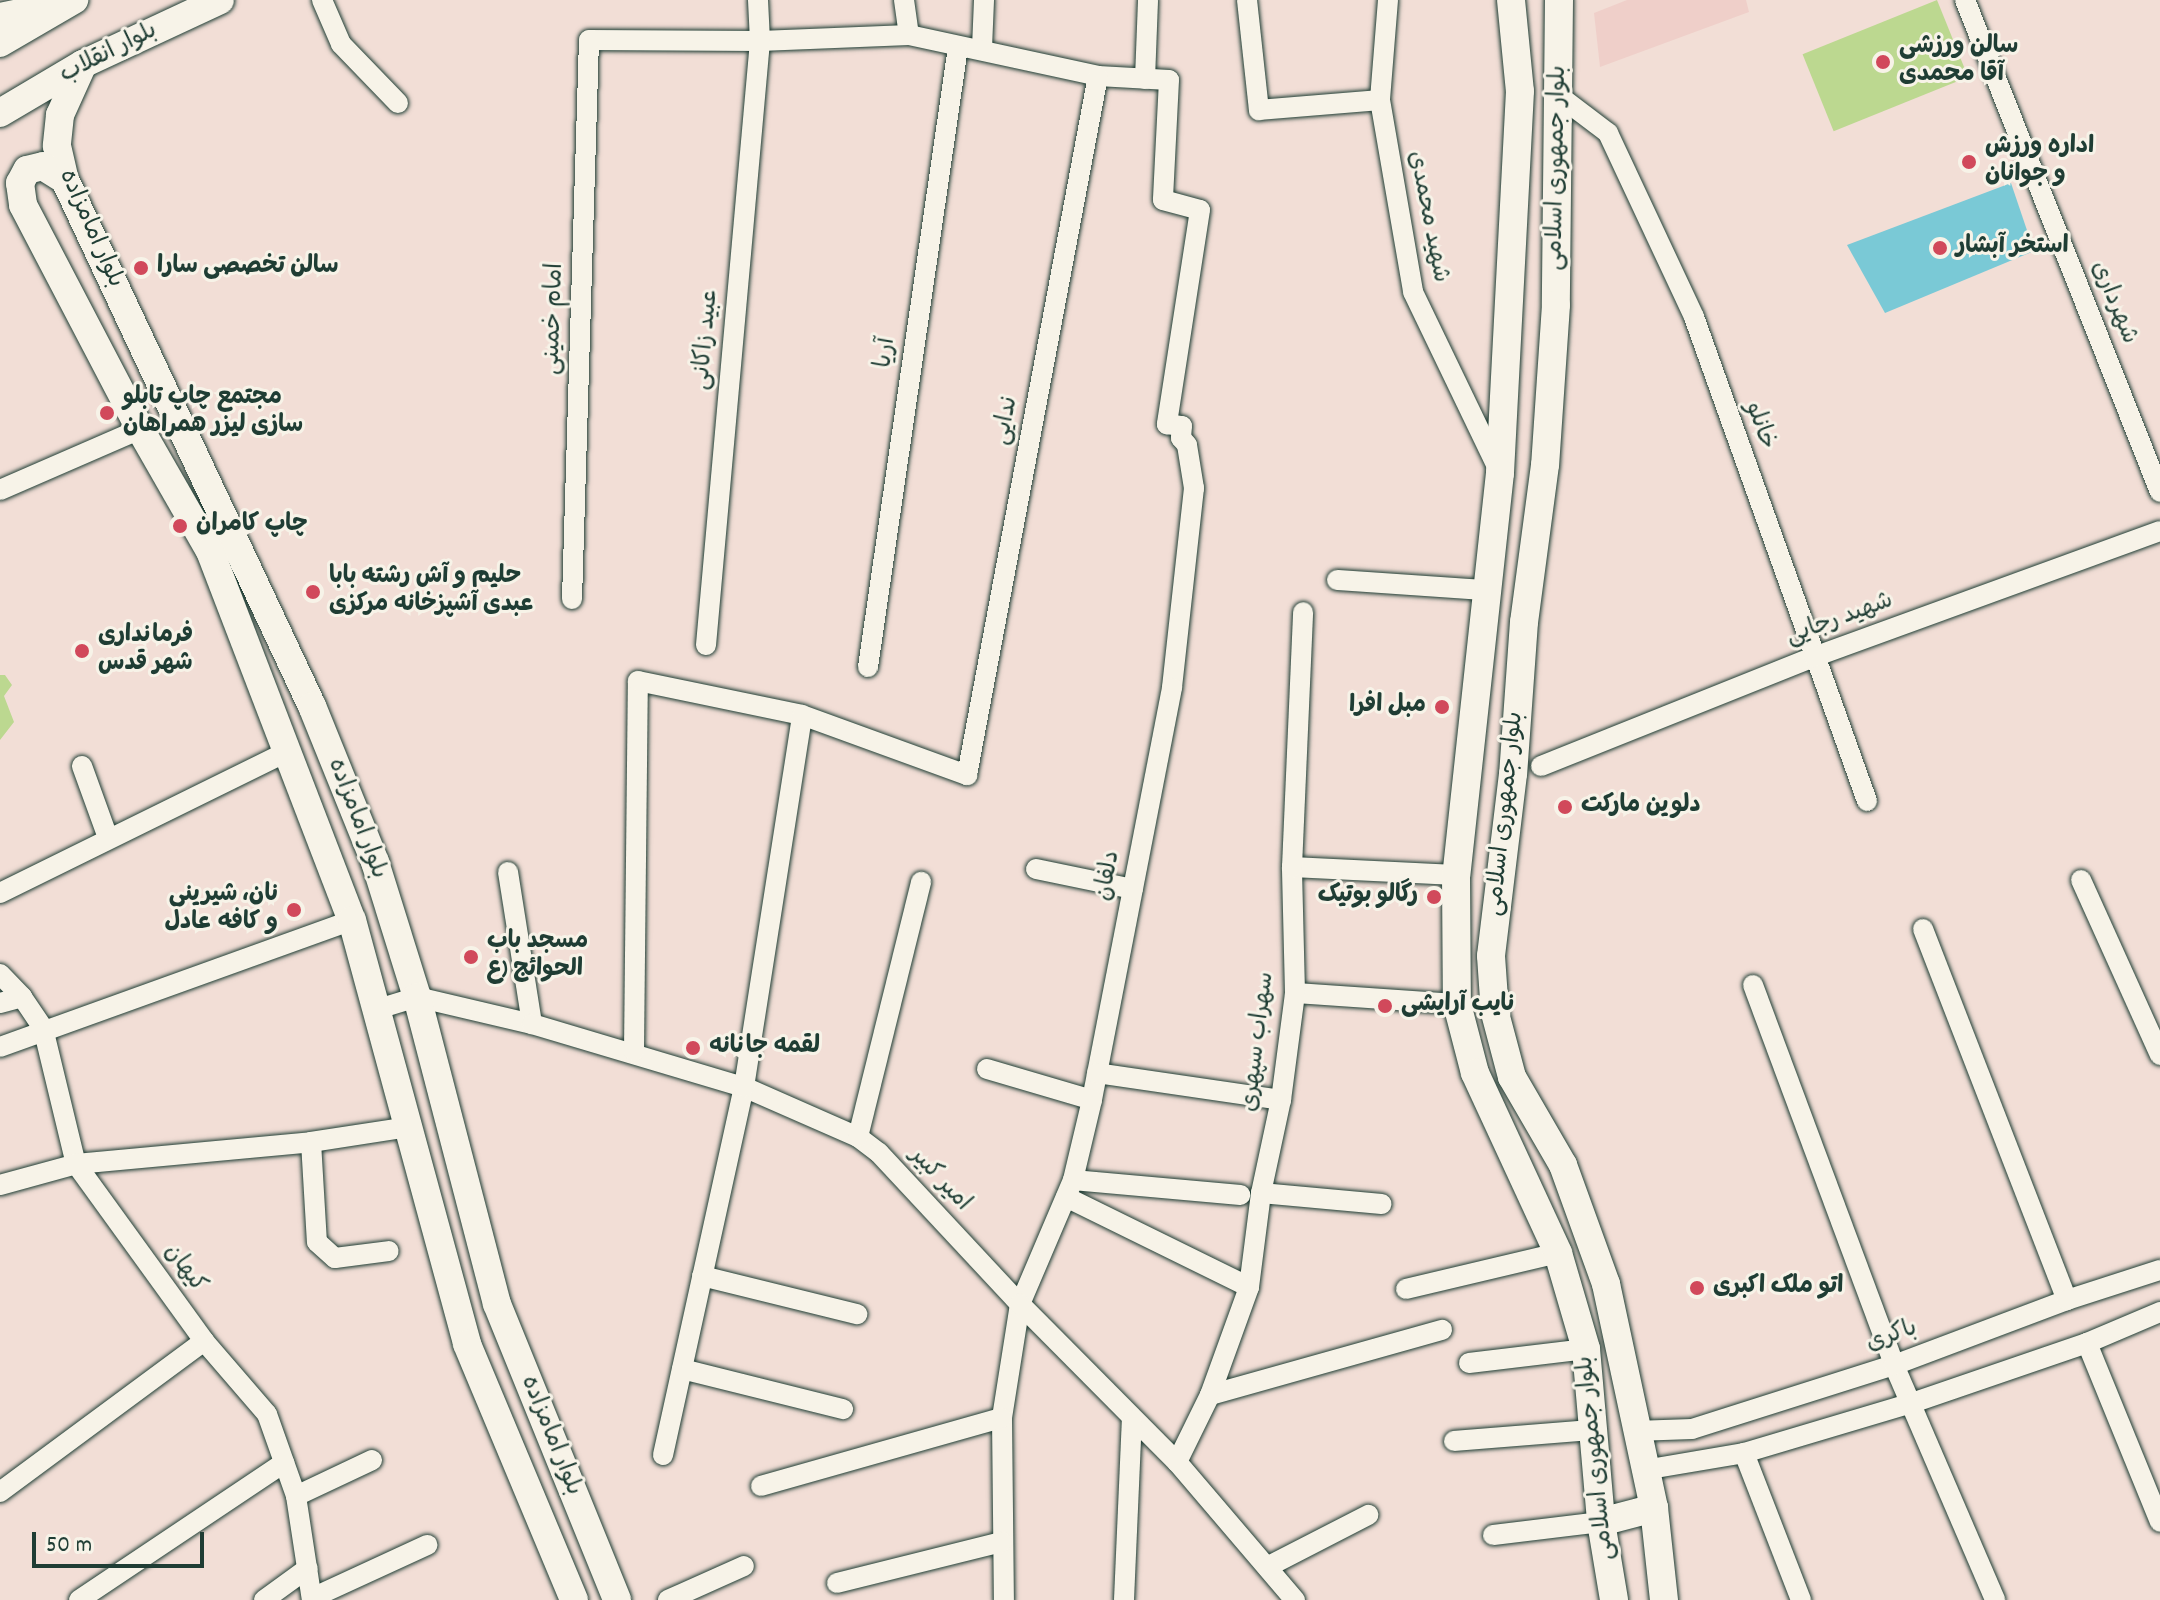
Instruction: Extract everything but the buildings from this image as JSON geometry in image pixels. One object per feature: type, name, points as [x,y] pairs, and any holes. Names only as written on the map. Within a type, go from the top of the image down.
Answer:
[{"type":"main road","name":"بلوار انقلاب","points":[[0,113],[83,64],[220,0]]},
{"type":"main road","name":"بلوار جمهوری اسلامی","points":[[1511,0],[1520,91],[1500,473],[1481,621],[1456,875],[1457,1004],[1475,1073],[1558,1253],[1586,1349],[1601,1522],[1614,1600]]},
{"type":"main road","points":[[0,17],[71,1]]},
{"type":"main road","points":[[0,43],[71,1]]},
{"type":"main road","name":"بلوار جمهوری اسلامی","points":[[1564,2],[1558,95],[1555,321],[1545,465],[1524,622],[1513,774],[1491,956],[1495,1013],[1512,1077],[1563,1165],[1606,1284],[1635,1431],[1654,1508],[1664,1600]]},
{"type":"main road","name":"بلوار امامزاده","points":[[83,64],[60,115],[57,146],[65,180],[312,706],[375,862],[417,997],[497,1304],[617,1600]]},
{"type":"main road","points":[[11,203],[27,170],[43,166],[65,180]]},
{"type":"main road","name":"بلوار امامزاده","points":[[11,203],[210,551],[352,920],[467,1344],[574,1600]]},
{"type":"main road","points":[[1481,621],[1524,622]]},
{"type":"main road","points":[[1601,1522],[1654,1508]]},
{"type":"street","points":[[322,0],[341,44],[398,103]]},
{"type":"street","name":"عبید زاکانی","points":[[706,645],[760,41],[758,0]]},
{"type":"street","points":[[904,0],[909,35]]},
{"type":"street","points":[[982,48],[984,0]]},
{"type":"street","points":[[760,41],[909,35],[958,47],[982,48],[1098,76],[1145,79],[1148,0]]},
{"type":"street","points":[[1247,0],[1259,110],[1380,100]]},
{"type":"street","name":"شهید محمدی","points":[[1388,0],[1380,100],[1413,292],[1500,473]]},
{"type":"street","name":"شهرداری","points":[[1965,0],[2160,492]]},
{"type":"street","name":"امام خمینی","points":[[572,599],[589,40],[760,41]]},
{"type":"street","name":"آریا","points":[[868,667],[958,47]]},
{"type":"street","name":"ندایی","points":[[802,715],[967,775],[1098,76]]},
{"type":"street","name":"دلفان","points":[[1004,1600],[1002,1418],[1020,1304],[1070,1188],[1092,1100],[1172,688],[1194,488],[1187,445],[1181,438],[1182,426],[1167,424],[1200,210],[1163,200],[1169,80],[1145,79]]},
{"type":"street","name":"خانلو","points":[[1558,95],[1608,133],[1694,317],[1867,801]]},
{"type":"street","points":[[0,490],[140,429]]},
{"type":"street","name":"شهید رجایی","points":[[1541,766],[1814,657],[2160,531]]},
{"type":"street","points":[[1337,580],[1485,590]]},
{"type":"street","name":"سهراب سپهری","points":[[1177,1462],[1210,1395],[1249,1287],[1261,1193],[1281,1100],[1295,993],[1292,867],[1303,612]]},
{"type":"street","points":[[634,1051],[638,681],[802,715],[744,1087],[663,1455]]},
{"type":"street","points":[[0,893],[289,751]]},
{"type":"street","points":[[82,766],[108,838]]},
{"type":"street","points":[[1292,867],[1456,875]]},
{"type":"street","points":[[1036,869],[1133,889]]},
{"type":"street","points":[[508,872],[532,1024]]},
{"type":"street","points":[[2081,880],[2160,1055]]},
{"type":"street","points":[[858,1137],[921,882]]},
{"type":"street","points":[[0,1047],[43,1028],[352,920]]},
{"type":"street","points":[[1923,929],[2067,1300]]},
{"type":"street","name":"کیهان","points":[[0,974],[22,997],[43,1028],[76,1164],[204,1341],[267,1414],[296,1496],[312,1599]]},
{"type":"street","points":[[1753,985],[1894,1365],[1995,1600]]},
{"type":"street","points":[[1295,993],[1457,1004]]},
{"type":"street","points":[[0,1003],[22,997]]},
{"type":"street","points":[[378,1009],[417,997]]},
{"type":"street","name":"امیر کبیر","points":[[417,997],[634,1051],[744,1087],[858,1137],[879,1153],[1020,1304],[1177,1462],[1294,1600]]},
{"type":"street","points":[[987,1069],[1092,1100]]},
{"type":"street","points":[[1097,1073],[1281,1100]]},
{"type":"street","points":[[0,1185],[76,1164],[311,1142],[408,1127]]},
{"type":"street","points":[[311,1142],[317,1242],[335,1258],[389,1251]]},
{"type":"street","points":[[1070,1188],[1240,1195]]},
{"type":"street","points":[[1070,1188],[1249,1287]]},
{"type":"street","points":[[1261,1193],[1381,1204]]},
{"type":"street","points":[[1406,1289],[1558,1253]]},
{"type":"street","name":"باکری","points":[[1635,1431],[1692,1429],[1894,1365],[2067,1300],[2160,1270]]},
{"type":"street","points":[[702,1276],[857,1314]]},
{"type":"street","points":[[1644,1470],[1700,1463],[1744,1453],[1912,1403],[2087,1343],[2160,1312]]},
{"type":"street","points":[[1210,1395],[1442,1330]]},
{"type":"street","points":[[0,1492],[204,1341]]},
{"type":"street","points":[[2087,1343],[2160,1522]]},
{"type":"street","points":[[1469,1363],[1586,1349]]},
{"type":"street","points":[[682,1369],[843,1409]]},
{"type":"street","points":[[761,1486],[1002,1418]]},
{"type":"street","points":[[1124,1600],[1132,1420]]},
{"type":"street","points":[[1692,1429],[1683,1448],[1700,1463]]},
{"type":"street","points":[[1454,1441],[1591,1430]]},
{"type":"street","points":[[1744,1453],[1801,1600]]},
{"type":"street","points":[[296,1496],[372,1460]]},
{"type":"street","points":[[79,1600],[284,1463]]},
{"type":"street","points":[[1267,1567],[1368,1515]]},
{"type":"street","points":[[1493,1535],[1601,1522]]},
{"type":"street","points":[[837,1583],[1002,1542]]},
{"type":"street","points":[[312,1599],[427,1545]]},
{"type":"street","points":[[668,1600],[744,1566]]},
{"type":"street","points":[[264,1600],[308,1568]]},
{"type":"shaded area","points":[[1627,0],[1746,0],[1749,12],[1600,67],[1594,13]]},
{"type":"green space","name":"سالن ورزشی آقا محمدی","points":[[1937,0],[1968,77],[1834,131],[1803,54]]},
{"type":"green space","points":[[0,675],[5,675],[12,685],[4,696],[14,722],[0,740]]},
{"type":"water","name":"استخر آبشار","points":[[2011,183],[2034,251],[1885,313],[1847,245]]},
{"type":"place","name":"سالن ورزشی آقا محمدی","points":[[1883,62]]},
{"type":"place","name":"اداره ورزش و جوانان","points":[[1969,162]]},
{"type":"place","name":"استخر آبشار","points":[[1940,248]]},
{"type":"place","name":"سالن تخصصی سارا","points":[[141,268]]},
{"type":"place","name":"مجتمع چاپ تابلو سازی لیزر همراهان","points":[[107,413]]},
{"type":"place","name":"چاپ کامران","points":[[180,526]]},
{"type":"place","name":"حلیم و آش رشته بابا عبدی آشپزخانه مرکزی","points":[[313,592]]},
{"type":"place","name":"فرمانداری شهر قدس","points":[[82,651]]},
{"type":"place","name":"مبل افرا","points":[[1442,707]]},
{"type":"place","name":"دلوین مارکت","points":[[1565,807]]},
{"type":"place","name":"رگالو بوتیک","points":[[1434,897]]},
{"type":"place","name":"نان، شیرینی و کافه عادل","points":[[294,910]]},
{"type":"place","name":"مسجد باب الحوائج (ع","points":[[471,957]]},
{"type":"place","name":"نایب آرایشی","points":[[1385,1006]]},
{"type":"place","name":"لقمه جانانه","points":[[693,1048]]},
{"type":"place","name":"اتو ملک اکبری","points":[[1697,1288]]}]
